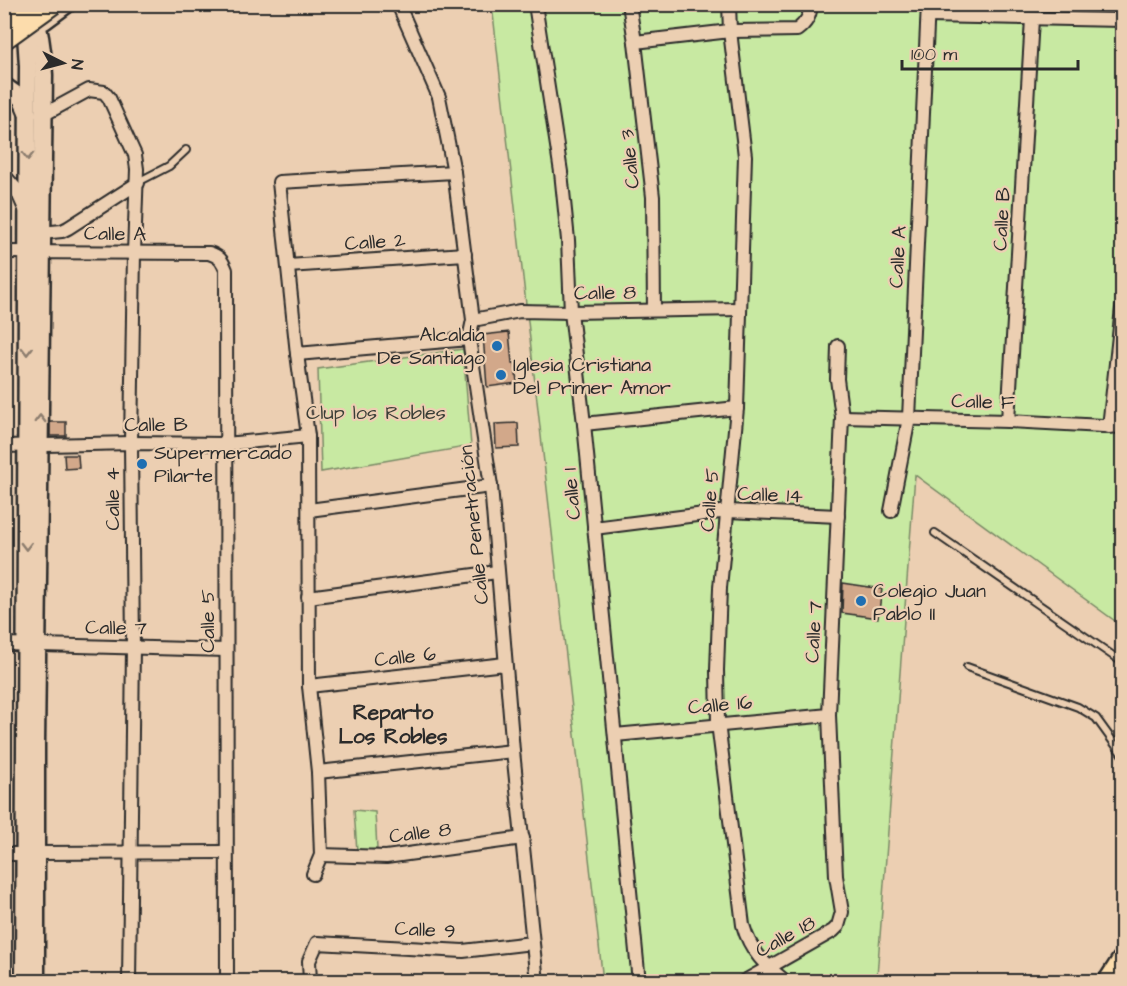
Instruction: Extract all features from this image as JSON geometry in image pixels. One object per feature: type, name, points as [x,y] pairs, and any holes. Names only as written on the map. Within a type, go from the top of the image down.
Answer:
[{"type":"highway","points":[[1109,981],[1122,962]]},
{"type":"main road","points":[[4,7],[8,4]]},
{"type":"main road","points":[[15,4],[43,50],[27,216],[34,251],[31,853],[36,981]]},
{"type":"main road","points":[[30,4],[32,30]]},
{"type":"main road","points":[[4,22],[30,4]]},
{"type":"main road","points":[[4,40],[54,4]]},
{"type":"main road","points":[[4,50],[67,4]]},
{"type":"main road","points":[[4,86],[21,98],[36,114],[41,234],[34,251]]},
{"type":"main road","points":[[24,981],[31,853]]},
{"type":"street","name":"Calle Penetración","points":[[398,4],[439,98],[454,172],[473,321],[469,339],[491,486],[513,751],[537,981]]},
{"type":"street","name":"Calle 1","points":[[535,4],[561,172],[568,240],[571,312],[639,981]]},
{"type":"street","name":"Calle 3","points":[[629,4],[652,197],[654,310]]},
{"type":"street","name":"Calle 5","points":[[729,4],[730,31],[745,156],[737,408],[720,588],[718,723],[743,925],[754,953],[768,968],[786,981]]},
{"type":"street","points":[[635,42],[730,31],[797,30],[806,23],[811,4]]},
{"type":"street","points":[[928,10],[1032,19],[1122,20]]},
{"type":"street","name":"Calle A","points":[[891,511],[909,418],[928,10]]},
{"type":"street","name":"Calle B","points":[[1008,421],[1032,19]]},
{"type":"street","name":"Calle 4","points":[[36,114],[89,90],[104,92],[109,98],[135,155],[138,183],[134,253],[131,443],[133,647],[129,981]]},
{"type":"street","points":[[313,874],[321,855],[318,772],[309,686],[308,436],[279,182],[454,172]]},
{"type":"street","points":[[4,175],[16,189],[27,216]]},
{"type":"street","points":[[41,234],[68,228],[138,183]]},
{"type":"street","name":"Calle A","points":[[4,252],[209,253],[216,255],[222,261]]},
{"type":"street","name":"Calle 2","points":[[288,266],[465,254]]},
{"type":"street","name":"Calle 5","points":[[222,261],[227,280],[227,981]]},
{"type":"street","points":[[1109,427],[1122,308]]},
{"type":"street","name":"Calle 8","points":[[473,321],[520,311],[740,309]]},
{"type":"street","points":[[297,354],[469,339]]},
{"type":"street","name":"Calle 7","points":[[838,346],[837,379],[842,417],[829,715],[836,876],[842,905],[841,919]]},
{"type":"street","points":[[584,424],[737,408]]},
{"type":"street","name":"Calle F","points":[[842,417],[1008,421],[1122,428]]},
{"type":"street","name":"Calle B","points":[[4,446],[131,443],[226,444],[308,436]]},
{"type":"street","points":[[309,510],[491,486]]},
{"type":"street","name":"Calle 14","points":[[594,528],[728,511],[838,516]]},
{"type":"street","points":[[308,597],[498,572]]},
{"type":"street","name":"Calle 7","points":[[4,644],[226,650]]},
{"type":"street","name":"Calle 6","points":[[309,686],[505,664]]},
{"type":"street","name":"Calle 16","points":[[615,735],[718,723],[829,715]]},
{"type":"street","points":[[318,772],[513,751]]},
{"type":"street","name":"Calle 8","points":[[321,855],[386,857],[523,838]]},
{"type":"street","points":[[4,854],[226,852]]},
{"type":"street","name":"Calle 18","points":[[743,981],[833,931],[841,919]]},
{"type":"street","name":"Calle 9","points":[[310,981],[309,962],[316,943],[463,951],[532,943]]},
{"type":"lane","points":[[138,183],[169,166],[186,150]]},
{"type":"lane","points":[[935,533],[1122,662]]},
{"type":"lane","points":[[967,667],[1078,707],[1096,718],[1122,754]]},
{"type":"green space","points":[[492,5],[1122,5],[1122,626],[915,475],[877,976],[885,981],[603,981]]},
{"type":"green space","name":"Clup los Robles","points":[[463,349],[471,446],[321,472],[318,369]]},
{"type":"green space","points":[[354,810],[375,812],[377,849],[357,851]]},
{"type":"building","points":[[509,332],[512,363],[515,363],[517,383],[487,387],[483,335]]},
{"type":"building","points":[[50,422],[66,422],[66,436],[50,436]]},
{"type":"building","points":[[518,423],[519,447],[496,448],[495,424]]},
{"type":"building","points":[[64,455],[78,455],[79,468],[65,469]]},
{"type":"building","name":"Colegio Juan Pablo II","points":[[843,583],[882,589],[878,618],[842,613]]},
{"type":"place","name":"Alcaldia De Santiago","points":[[497,346]]},
{"type":"place","name":"Iglesia Cristiana Del Primer Amor","points":[[501,375]]},
{"type":"place","name":"Supermercado Pilarte","points":[[142,464]]},
{"type":"place","name":"Colegio Juan Pablo II","points":[[861,601]]},
{"type":"district","name":"Reparto Los Robles","points":[[393,724]]}]
